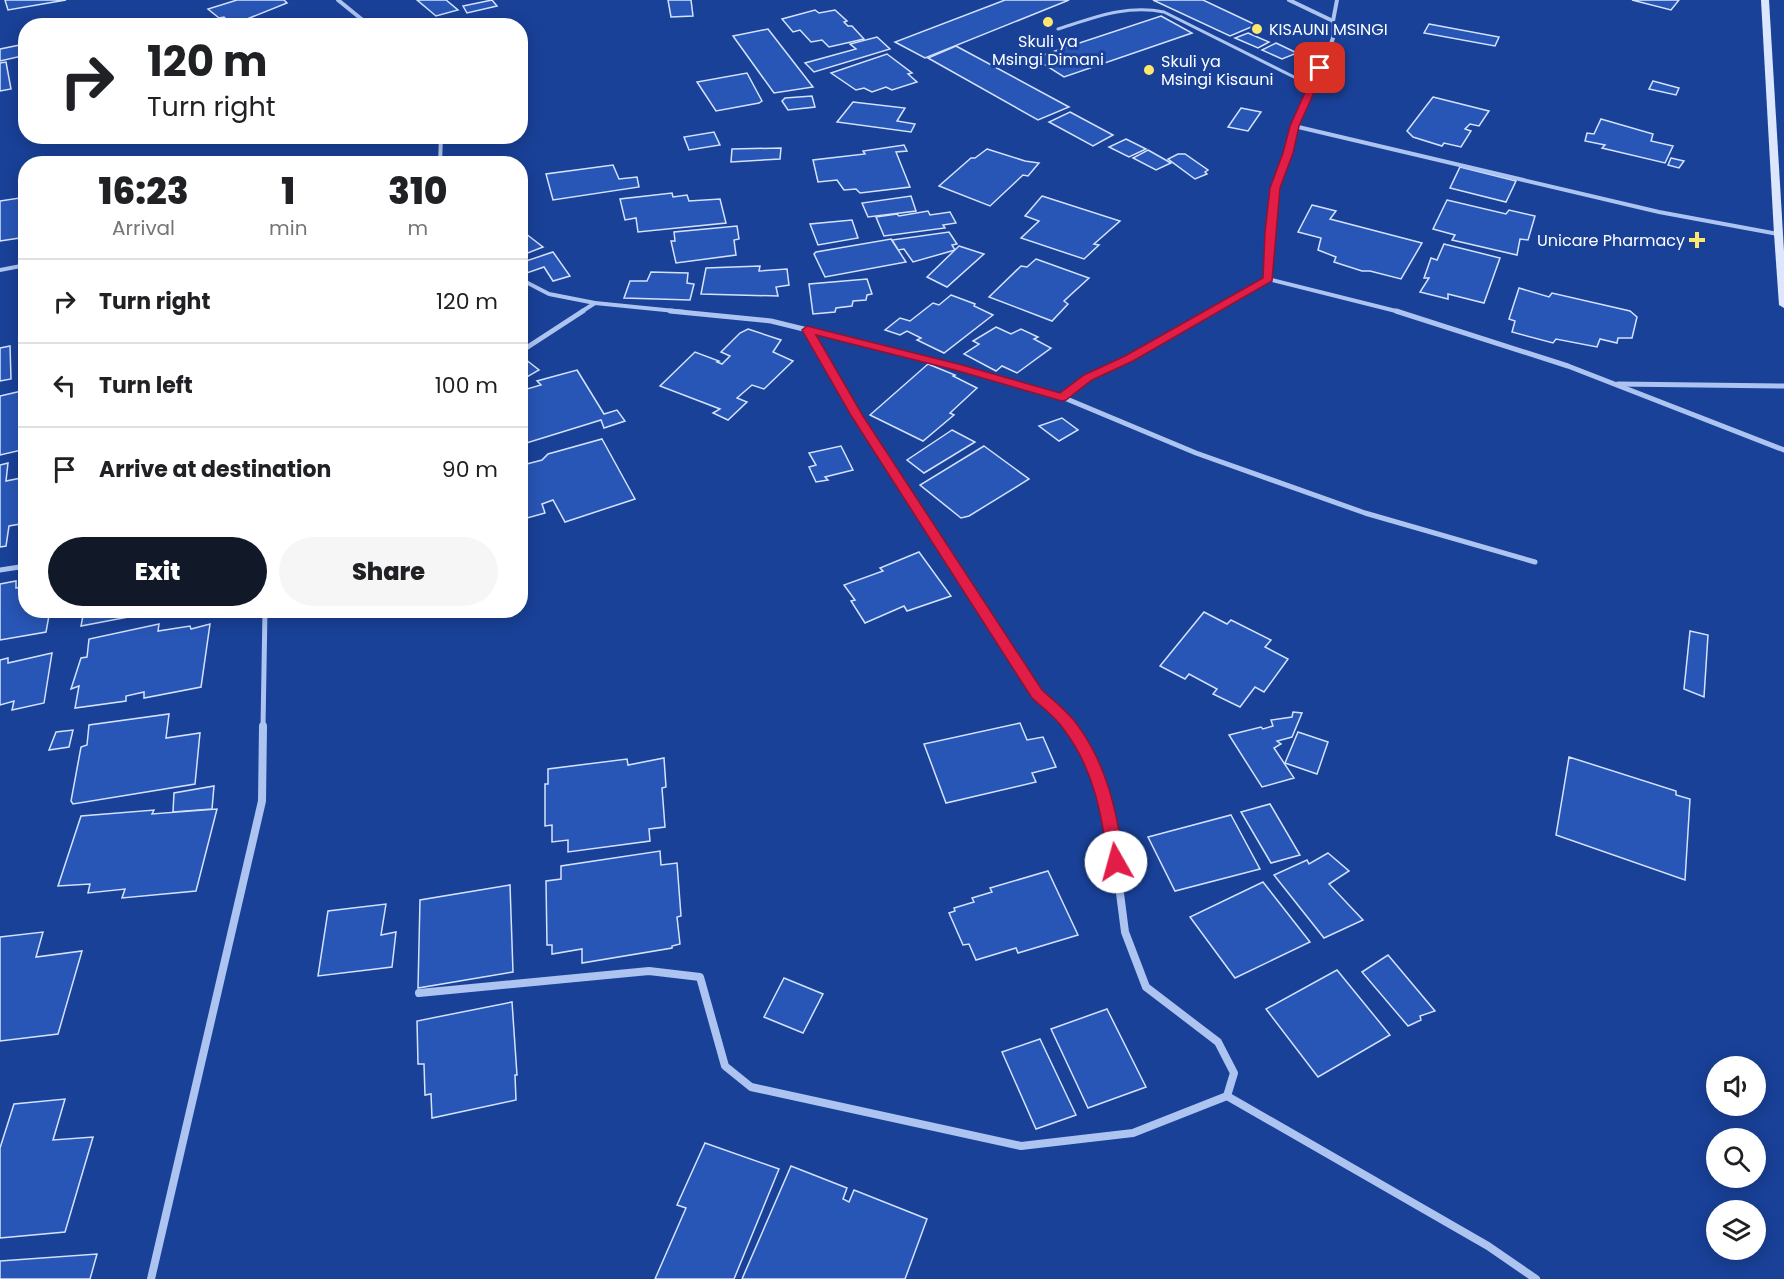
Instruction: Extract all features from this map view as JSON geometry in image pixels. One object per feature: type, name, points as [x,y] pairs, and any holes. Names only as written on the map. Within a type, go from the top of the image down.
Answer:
[{"type":"main road","points":[[1766,0],[1778,234],[1784,300]]},
{"type":"street","points":[[338,0],[360,18]]},
{"type":"street","points":[[1289,0],[1333,21]]},
{"type":"street","points":[[1268,279],[1275,188],[1288,153],[1294,126],[1333,38],[1337,0]]},
{"type":"street","points":[[1294,126],[1659,212],[1778,234]]},
{"type":"street","points":[[0,270],[18,267]]},
{"type":"street","points":[[1062,397],[1088,377],[1129,358],[1268,279],[1378,305],[1568,366],[1784,450]]},
{"type":"street","points":[[528,283],[549,294],[595,303],[771,321],[958,367],[1062,397],[1196,453],[1365,513],[1535,562]]},
{"type":"street","points":[[528,347],[595,303]]},
{"type":"street","points":[[807,330],[857,417],[1037,694],[1069,725],[1092,760],[1110,816],[1125,932],[1146,987],[1218,1042],[1234,1073],[1227,1096]]},
{"type":"street","points":[[1615,384],[1784,386]]},
{"type":"street","points":[[0,570],[18,567]]},
{"type":"street","points":[[151,1279],[262,801],[265,618]]},
{"type":"street","points":[[419,993],[649,971],[700,977],[725,1066],[751,1087],[1021,1146],[1133,1133],[1227,1096]]},
{"type":"street","points":[[1227,1096],[1488,1246],[1536,1279]]},
{"type":"lane","points":[[1058,29],[1127,9],[1147,7],[1164,12],[1312,86]]},
{"type":"building","points":[[5,0],[66,0],[8,10]]},
{"type":"building","points":[[237,0],[284,0],[287,3],[250,18],[219,18],[208,9]]},
{"type":"building","points":[[417,0],[446,0],[458,10],[436,16]]},
{"type":"building","points":[[492,0],[497,6],[467,13],[463,6]]},
{"type":"building","points":[[668,0],[691,0],[693,16],[671,17]]},
{"type":"building","points":[[1005,0],[1069,0],[925,58],[895,42]]},
{"type":"building","points":[[1153,0],[1203,0],[1256,25],[1230,36]]},
{"type":"building","points":[[1632,0],[1679,0],[1671,10]]},
{"type":"building","points":[[815,10],[819,13],[835,10],[847,21],[844,22],[848,26],[852,26],[864,39],[829,47],[822,40],[811,42],[800,30],[793,32],[782,19]]},
{"type":"building","points":[[1161,16],[1192,33],[1064,77],[1034,58]]},
{"type":"building","points":[[1429,24],[1499,37],[1495,46],[1424,33]]},
{"type":"building","points":[[768,29],[813,87],[774,93],[733,36]]},
{"type":"building","points":[[1248,33],[1269,42],[1258,48],[1235,38]]},
{"type":"building","points":[[877,37],[890,49],[814,72],[805,63],[856,49],[850,44]]},
{"type":"building","points":[[1276,43],[1297,53],[1282,59],[1262,50]]},
{"type":"building","points":[[18,45],[18,57],[0,61],[0,49]]},
{"type":"building","points":[[956,46],[1069,107],[1038,120],[928,58]]},
{"type":"building","points":[[887,54],[912,73],[908,74],[917,82],[892,90],[886,87],[872,92],[864,88],[856,90],[831,73]]},
{"type":"building","points":[[6,62],[11,89],[0,91],[0,63]]},
{"type":"building","points":[[747,73],[762,101],[759,103],[716,111],[697,82]]},
{"type":"building","points":[[1653,81],[1679,88],[1676,95],[1649,89]]},
{"type":"building","points":[[812,96],[815,107],[788,110],[782,101],[785,98]]},
{"type":"building","points":[[1433,97],[1489,111],[1479,126],[1470,124],[1465,129],[1471,131],[1461,147],[1444,143],[1442,146],[1413,137],[1407,131]]},
{"type":"building","points":[[853,102],[905,108],[897,121],[915,124],[911,132],[837,122]]},
{"type":"building","points":[[1241,108],[1261,112],[1248,131],[1228,127]]},
{"type":"building","points":[[1070,112],[1113,135],[1093,146],[1049,122]]},
{"type":"building","points":[[1601,119],[1653,134],[1651,141],[1673,146],[1665,163],[1602,148],[1605,145],[1585,141],[1587,133],[1594,134]]},
{"type":"building","points":[[714,132],[720,145],[689,150],[684,137]]},
{"type":"building","points":[[1126,139],[1146,149],[1129,157],[1109,147]]},
{"type":"building","points":[[904,145],[907,151],[896,152],[910,187],[860,193],[856,189],[844,190],[837,180],[818,182],[813,160],[865,154],[863,151]]},
{"type":"building","points":[[781,148],[780,159],[731,162],[732,149]]},
{"type":"building","points":[[987,149],[1039,163],[1028,176],[1023,175],[990,206],[939,186],[971,158],[975,158]]},
{"type":"building","points":[[1148,150],[1171,163],[1156,170],[1133,158]]},
{"type":"building","points":[[1178,154],[1185,154],[1208,170],[1205,172],[1207,174],[1195,179],[1168,159]]},
{"type":"building","points":[[1671,158],[1684,161],[1679,168],[1668,165]]},
{"type":"building","points":[[613,165],[619,179],[637,177],[639,187],[553,200],[546,174]]},
{"type":"building","points":[[1460,167],[1516,181],[1506,202],[1450,188]]},
{"type":"building","points":[[672,193],[673,197],[687,195],[689,201],[720,199],[726,223],[638,232],[636,218],[625,220],[620,199]]},
{"type":"building","points":[[911,196],[916,211],[868,217],[862,203]]},
{"type":"building","points":[[1042,196],[1120,221],[1094,244],[1099,245],[1084,259],[1021,238],[1039,221],[1025,216]]},
{"type":"building","points":[[18,198],[18,238],[0,241],[0,201]]},
{"type":"building","points":[[1447,200],[1506,214],[1509,210],[1535,216],[1528,240],[1520,239],[1517,255],[1452,240],[1455,235],[1433,229]]},
{"type":"building","points":[[1312,205],[1336,211],[1330,219],[1422,243],[1401,279],[1362,271],[1334,262],[1336,257],[1318,250],[1321,238],[1298,232]]},
{"type":"building","points":[[928,211],[930,215],[950,212],[956,223],[943,225],[945,228],[884,236],[876,217],[897,214],[899,216]]},
{"type":"building","points":[[852,220],[858,238],[818,245],[810,224]]},
{"type":"building","points":[[737,226],[739,239],[734,240],[736,255],[676,263],[671,241],[675,241],[674,232]]},
{"type":"building","points":[[949,232],[957,244],[952,245],[955,250],[913,262],[904,249],[898,250],[892,240]]},
{"type":"building","points":[[528,235],[543,247],[528,253]]},
{"type":"building","points":[[891,239],[906,262],[825,277],[814,254],[816,252]]},
{"type":"building","points":[[1444,244],[1500,258],[1484,303],[1448,294],[1448,299],[1420,292],[1429,278],[1424,278],[1431,258],[1437,260]]},
{"type":"building","points":[[959,246],[984,254],[947,287],[927,277]]},
{"type":"building","points":[[553,252],[570,276],[553,281],[544,267],[528,273],[528,260]]},
{"type":"building","points":[[1036,259],[1089,278],[1064,301],[1068,304],[1052,321],[989,297],[1021,266],[1027,267]]},
{"type":"building","points":[[760,266],[759,271],[787,269],[789,285],[776,287],[778,296],[701,294],[706,268]]},
{"type":"building","points":[[651,272],[688,273],[687,283],[694,284],[690,300],[624,298],[630,281],[647,281]]},
{"type":"building","points":[[867,279],[872,294],[867,295],[866,300],[853,301],[852,306],[836,308],[835,312],[813,314],[809,284]]},
{"type":"building","points":[[1519,288],[1549,297],[1552,293],[1630,311],[1637,317],[1632,338],[1618,338],[1617,343],[1600,339],[1597,347],[1556,339],[1553,343],[1512,332],[1515,321],[1509,319]]},
{"type":"building","points":[[951,295],[975,304],[974,306],[993,315],[944,353],[917,340],[921,338],[907,331],[900,335],[885,330],[900,318],[910,321],[933,303],[939,305]]},
{"type":"building","points":[[996,327],[1011,334],[1021,329],[1038,337],[1034,339],[1051,348],[1017,373],[1002,366],[996,371],[964,354],[979,344],[973,341]]},
{"type":"building","points":[[748,329],[781,340],[773,352],[793,361],[764,389],[752,385],[737,398],[747,402],[728,420],[713,413],[720,409],[660,386],[695,352],[722,364],[730,356],[721,352],[740,333]]},
{"type":"building","points":[[10,346],[11,379],[0,381],[0,348]]},
{"type":"building","points":[[528,361],[539,370],[528,376]]},
{"type":"building","points":[[928,364],[955,375],[953,376],[977,388],[950,413],[954,415],[923,441],[870,415]]},
{"type":"building","points":[[577,370],[604,414],[617,410],[625,421],[604,428],[601,420],[528,443],[528,389],[541,385],[537,381]]},
{"type":"building","points":[[18,392],[18,451],[0,455],[0,396]]},
{"type":"building","points":[[1062,418],[1078,430],[1059,441],[1039,426]]},
{"type":"building","points":[[952,430],[975,442],[924,473],[907,460]]},
{"type":"building","points":[[602,439],[635,499],[565,522],[553,500],[542,504],[545,513],[528,518],[528,464],[542,460],[548,454]]},
{"type":"building","points":[[841,446],[853,470],[825,477],[828,480],[816,482],[809,467],[816,465],[809,453]]},
{"type":"building","points":[[984,446],[1029,479],[969,516],[961,518],[920,485]]},
{"type":"building","points":[[8,463],[6,481],[18,479],[18,524],[9,526],[6,546],[0,547],[0,465]]},
{"type":"building","points":[[919,552],[951,596],[907,611],[904,606],[865,623],[851,601],[855,600],[844,585],[883,571],[880,568]]},
{"type":"building","points":[[16,581],[18,618],[49,618],[46,632],[0,640],[0,584]]},
{"type":"building","points":[[1204,612],[1227,624],[1231,620],[1271,640],[1265,647],[1288,659],[1264,692],[1255,687],[1240,707],[1213,694],[1217,689],[1189,674],[1185,679],[1160,666]]},
{"type":"building","points":[[82,618],[123,618],[81,626]]},
{"type":"building","points":[[159,624],[158,631],[190,626],[191,629],[210,624],[201,687],[144,698],[144,692],[126,696],[126,701],[75,708],[79,686],[71,689],[81,658],[87,657],[89,639]]},
{"type":"building","points":[[1690,631],[1708,635],[1704,697],[1684,689]]},
{"type":"building","points":[[52,653],[44,703],[12,710],[14,701],[0,705],[0,660],[8,658],[8,663]]},
{"type":"building","points":[[1293,712],[1302,713],[1292,737],[1277,741],[1281,744],[1274,748],[1294,778],[1262,787],[1229,735],[1273,726],[1271,720],[1292,717]]},
{"type":"building","points":[[169,714],[166,738],[200,733],[195,784],[73,804],[71,801],[81,747],[87,745],[89,725]]},
{"type":"building","points":[[1020,723],[1027,740],[1043,737],[1056,767],[1032,773],[1036,782],[946,803],[924,744]]},
{"type":"building","points":[[73,730],[69,747],[49,750],[56,732]]},
{"type":"building","points":[[1298,732],[1328,742],[1317,774],[1285,763]]},
{"type":"building","points":[[1569,757],[1676,791],[1676,795],[1690,799],[1685,880],[1556,835]]},
{"type":"building","points":[[664,758],[666,787],[662,788],[665,827],[649,829],[650,841],[568,852],[568,840],[552,842],[552,825],[545,826],[545,784],[548,784],[548,769],[627,759],[628,765]]},
{"type":"building","points":[[214,786],[212,809],[173,812],[174,793]]},
{"type":"building","points":[[1270,804],[1300,855],[1271,863],[1241,812]]},
{"type":"building","points":[[217,809],[196,891],[122,898],[125,889],[88,893],[90,884],[58,886],[81,816],[154,810],[152,814]]},
{"type":"building","points":[[1231,815],[1260,869],[1175,891],[1148,837]]},
{"type":"building","points":[[660,851],[661,865],[677,863],[681,916],[677,917],[680,944],[672,948],[582,963],[582,949],[552,954],[552,945],[547,945],[546,881],[561,879],[561,866]]},
{"type":"building","points":[[1328,853],[1349,871],[1329,884],[1363,920],[1324,938],[1274,875],[1307,860],[1309,864]]},
{"type":"building","points":[[1048,871],[1078,935],[1018,953],[1016,948],[976,960],[969,944],[963,945],[949,913],[955,911],[954,908],[974,902],[972,898],[992,892],[990,888]]},
{"type":"building","points":[[1263,882],[1310,942],[1235,978],[1190,917]]},
{"type":"building","points":[[510,885],[513,972],[418,988],[420,900]]},
{"type":"building","points":[[386,904],[381,935],[396,932],[392,967],[318,976],[328,911]]},
{"type":"building","points":[[43,932],[36,957],[82,951],[58,1034],[0,1041],[0,937]]},
{"type":"building","points":[[1388,955],[1435,1011],[1420,1016],[1421,1020],[1408,1026],[1362,972]]},
{"type":"building","points":[[1337,970],[1390,1035],[1318,1077],[1266,1009]]},
{"type":"building","points":[[784,978],[823,994],[803,1033],[764,1017]]},
{"type":"building","points":[[512,1002],[517,1075],[515,1075],[516,1100],[432,1118],[431,1094],[425,1095],[424,1064],[418,1064],[417,1021]]},
{"type":"building","points":[[1107,1009],[1146,1087],[1088,1108],[1051,1029]]},
{"type":"building","points":[[1040,1039],[1076,1115],[1036,1129],[1002,1052]]},
{"type":"building","points":[[65,1099],[53,1140],[93,1137],[65,1232],[0,1238],[0,1148],[14,1104]]},
{"type":"building","points":[[705,1143],[779,1169],[734,1279],[655,1279],[686,1208],[677,1205]]},
{"type":"building","points":[[791,1166],[847,1188],[843,1199],[849,1202],[854,1190],[927,1219],[905,1279],[742,1279]]},
{"type":"building","points":[[97,1254],[90,1279],[0,1279],[0,1261]]},
{"type":"place","name":"Skuli ya Msingi Dimani","points":[[1048,22]]},
{"type":"place","name":"KISAUNI MSINGI","points":[[1257,29]]},
{"type":"place","name":"Skuli ya Msingi Kisauni","points":[[1149,70]]},
{"type":"place","name":"Unicare Pharmacy","points":[[1697,240]]},
{"type":"route","points":[[1116,862],[1110,816],[1092,760],[1069,725],[1037,694],[857,417],[807,330],[958,367],[1062,397],[1088,377],[1129,358],[1268,279],[1275,188],[1288,153],[1294,126],[1320,68]]}]
